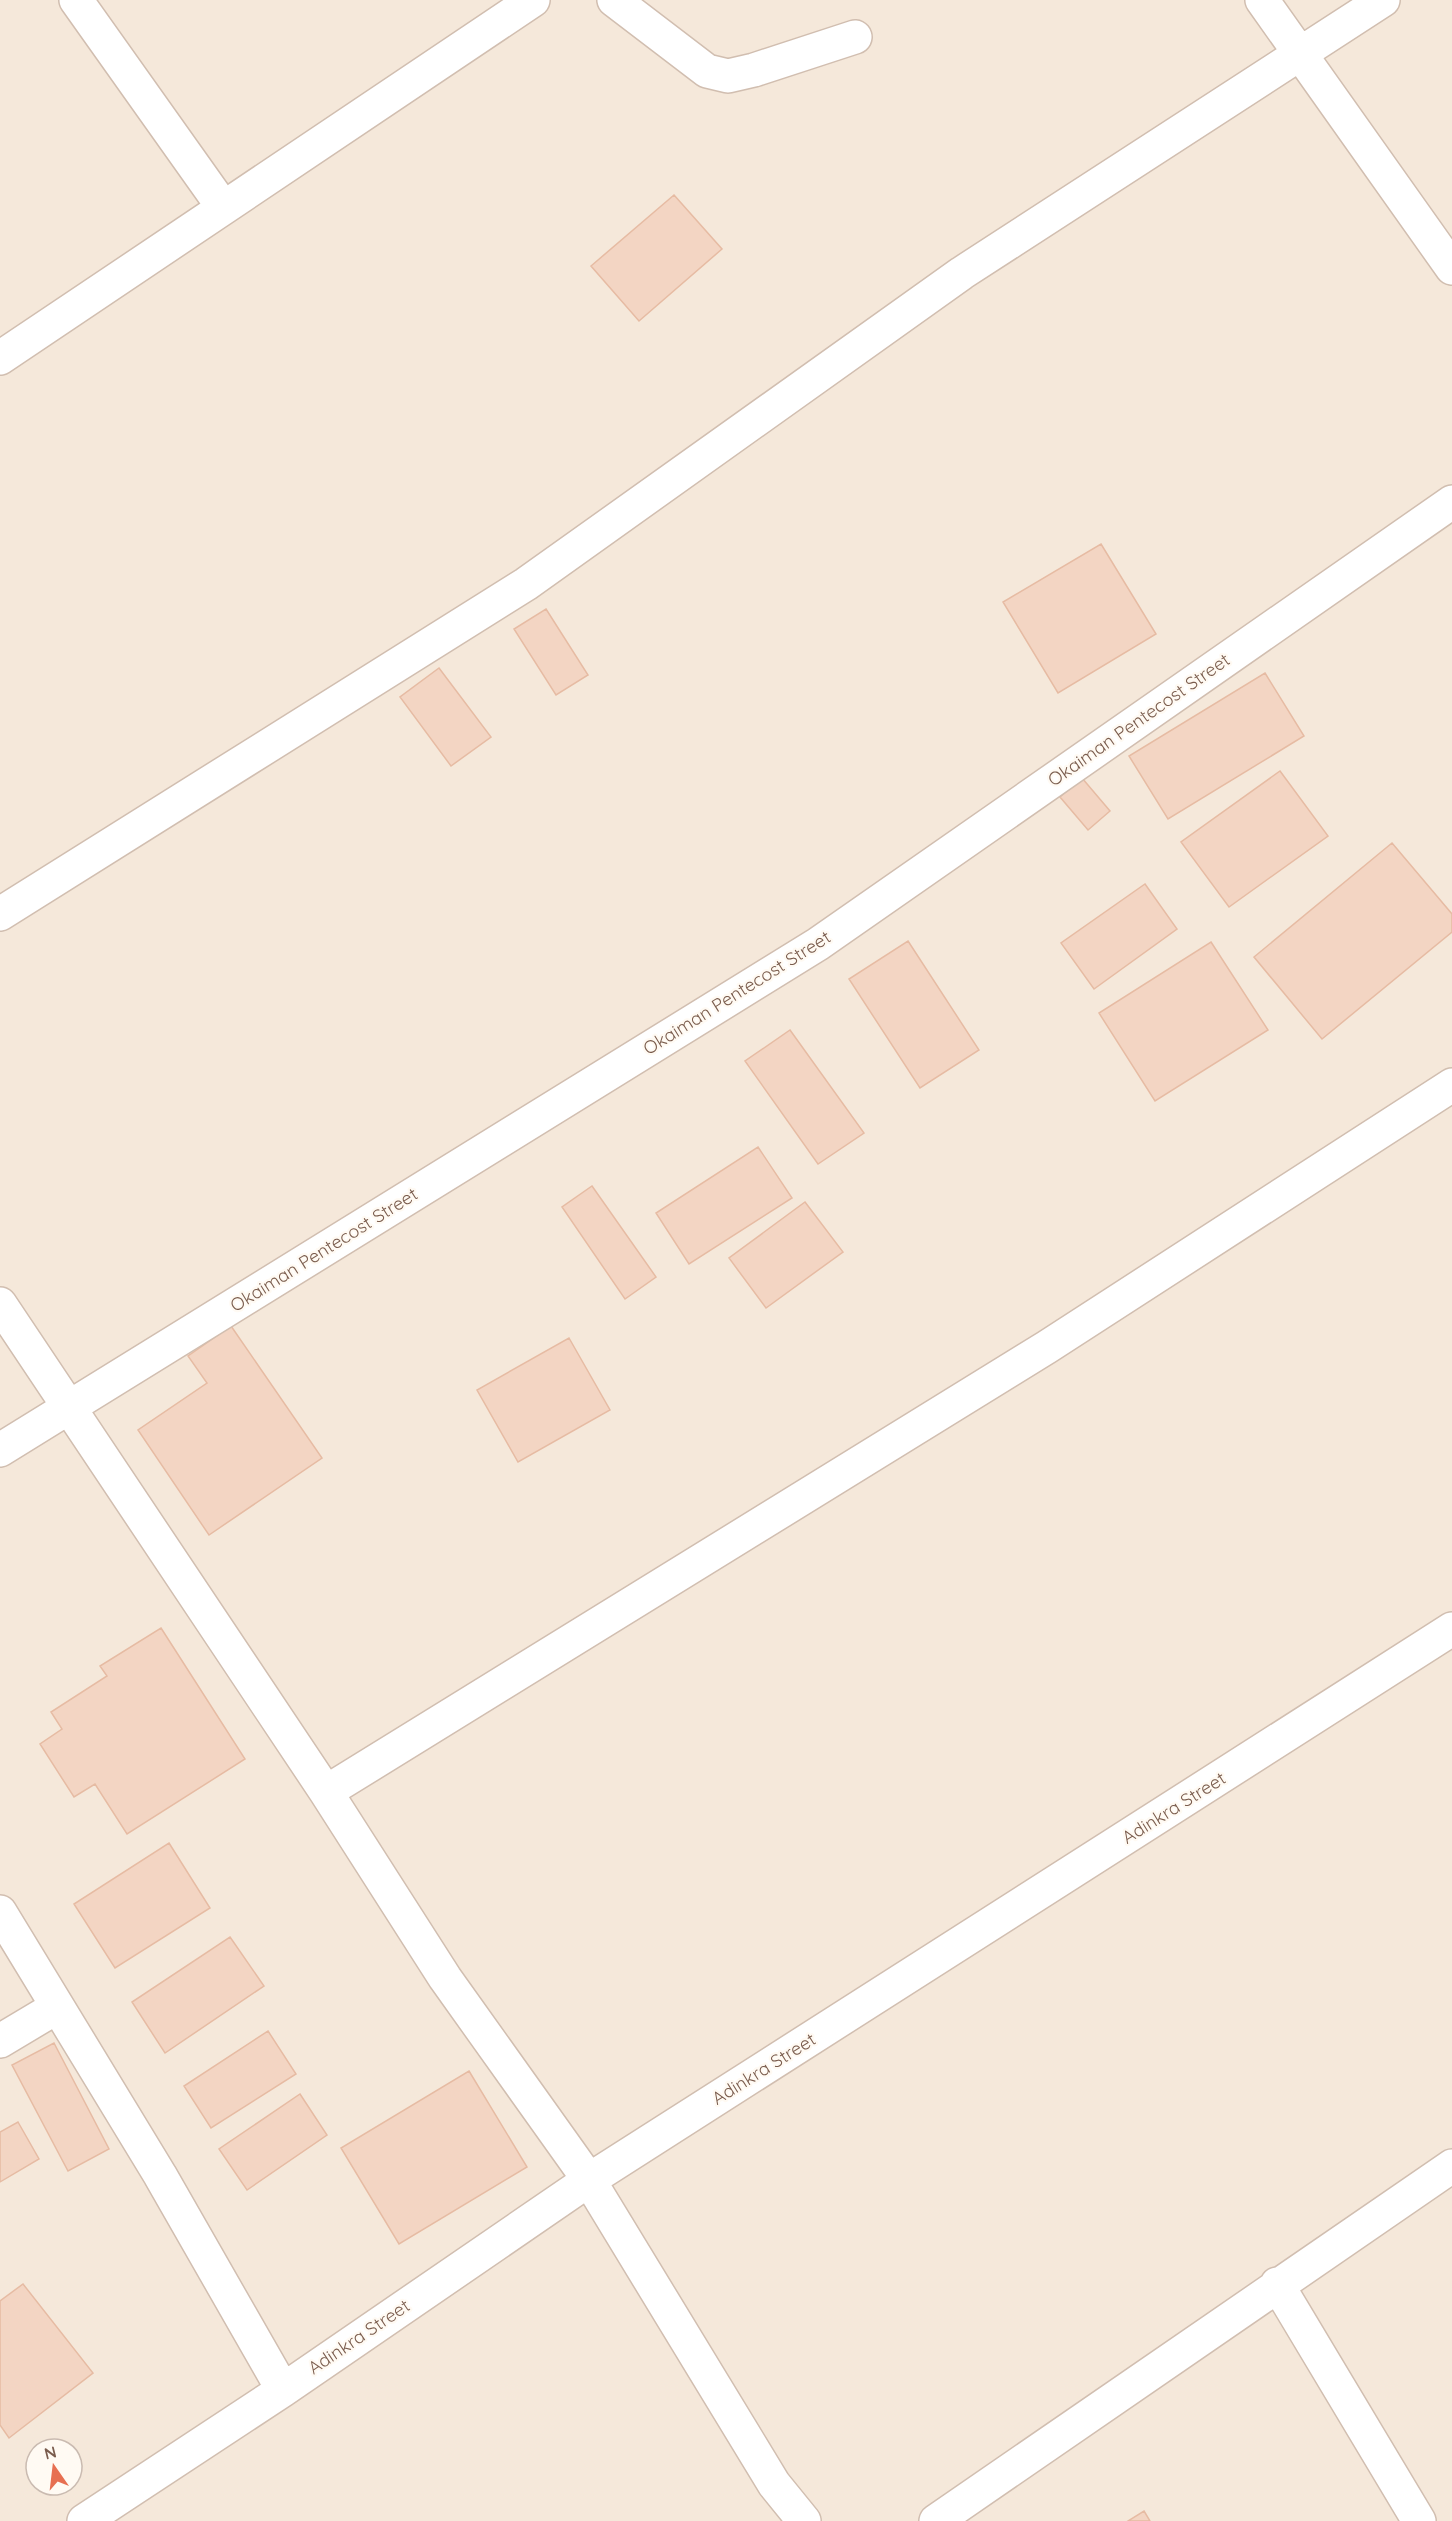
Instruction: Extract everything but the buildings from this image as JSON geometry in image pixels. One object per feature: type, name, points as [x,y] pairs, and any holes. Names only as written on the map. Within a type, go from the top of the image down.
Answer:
[{"type":"street","points":[[76,0],[223,207]]},
{"type":"street","points":[[0,358],[533,0]]},
{"type":"street","points":[[614,0],[707,71],[728,76],[754,70],[855,37]]},
{"type":"street","points":[[1262,0],[1452,268]]},
{"type":"street","points":[[0,914],[526,584],[962,273],[1383,0]]},
{"type":"street","name":"Okaiman Pentecost Street","points":[[0,1450],[818,944],[1452,502]]},
{"type":"street","points":[[326,1792],[1047,1347],[1452,1085]]},
{"type":"street","points":[[0,1304],[71,1406],[446,1978],[589,2180],[774,2484],[804,2521]]},
{"type":"street","name":"Adinkra Street","points":[[84,2521],[283,2390],[589,2180],[1452,1629]]},
{"type":"street","points":[[0,1912],[160,2175],[283,2390]]},
{"type":"street","points":[[0,2041],[57,2007]]},
{"type":"street","points":[[936,2521],[1277,2284],[1452,2166]]},
{"type":"street","points":[[1277,2284],[1419,2521]]},
{"type":"shaded area","points":[[0,0],[1452,0],[1452,2521],[0,2521]]}]
